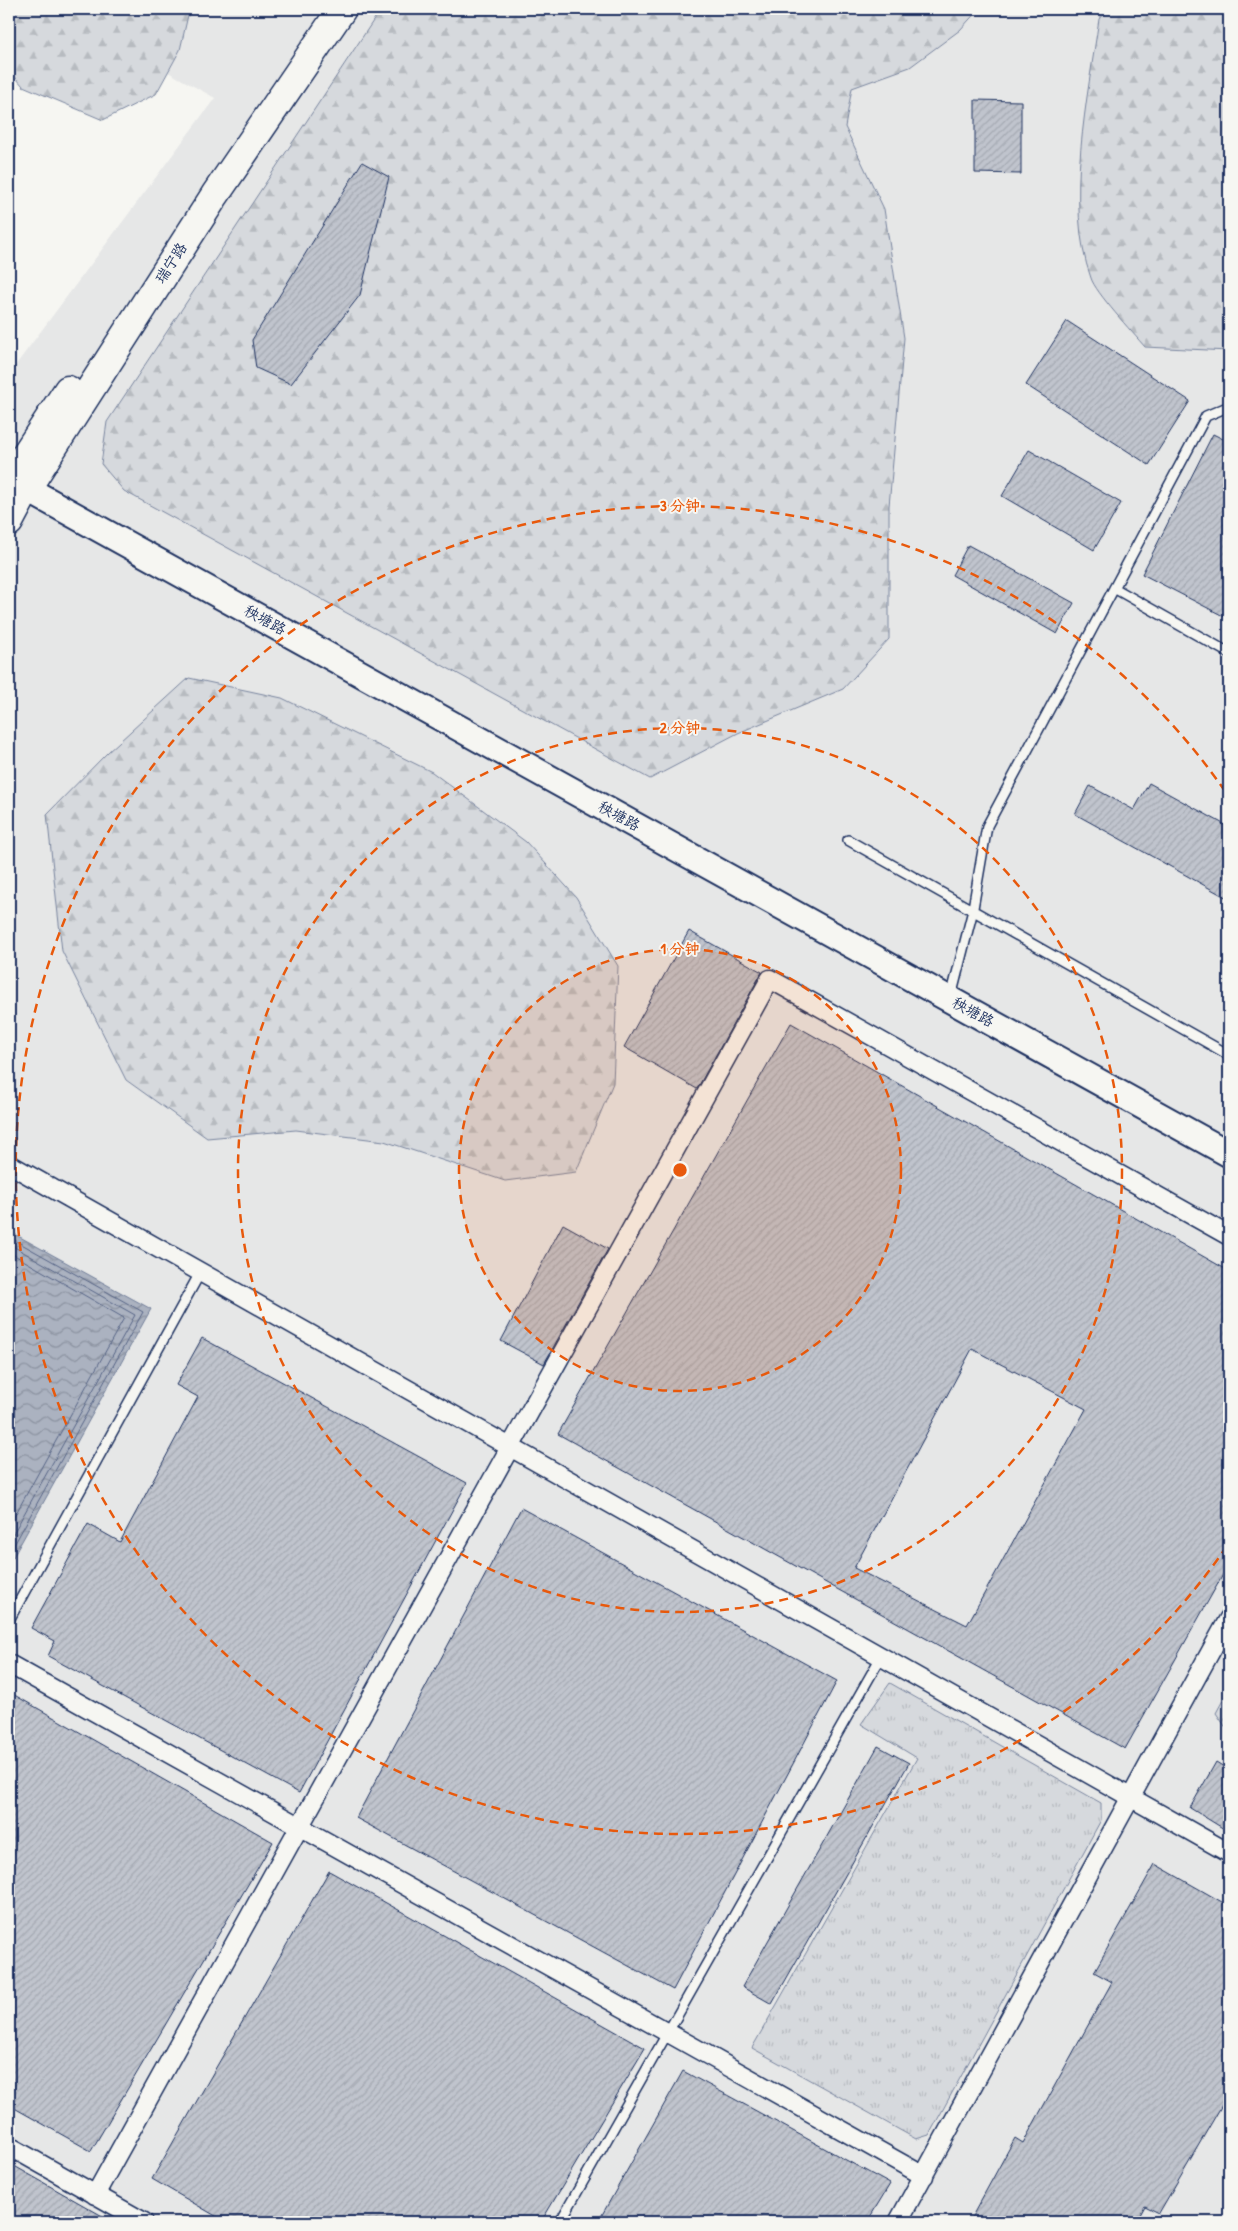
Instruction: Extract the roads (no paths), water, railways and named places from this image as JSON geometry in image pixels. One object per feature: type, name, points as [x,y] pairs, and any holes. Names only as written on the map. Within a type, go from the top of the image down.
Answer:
[{"type":"main road","name":"瑞宁路","points":[[9,522],[13,481],[319,9]]},
{"type":"main road","name":"瑞宁路","points":[[13,481],[215,195],[342,9]]},
{"type":"main road","name":"秧塘路","points":[[13,481],[1229,1154]]},
{"type":"street","points":[[95,2195],[770,978],[1229,1236]]},
{"type":"street","points":[[9,1164],[1229,1853]]},
{"type":"street","points":[[898,2222],[1229,1618]]},
{"type":"street","points":[[9,1664],[924,2176]]},
{"type":"street","points":[[9,2146],[144,2222]]},
{"type":"lane","points":[[951,1000],[972,910],[987,826],[1206,416],[1229,408]]},
{"type":"lane","points":[[1114,588],[1229,653]]},
{"type":"lane","points":[[848,840],[1229,1055]]},
{"type":"lane","points":[[9,1620],[200,1273]]},
{"type":"lane","points":[[560,2222],[881,1657]]},
{"type":"water","points":[[9,1231],[151,1309],[12,1559],[9,1560]]}]
